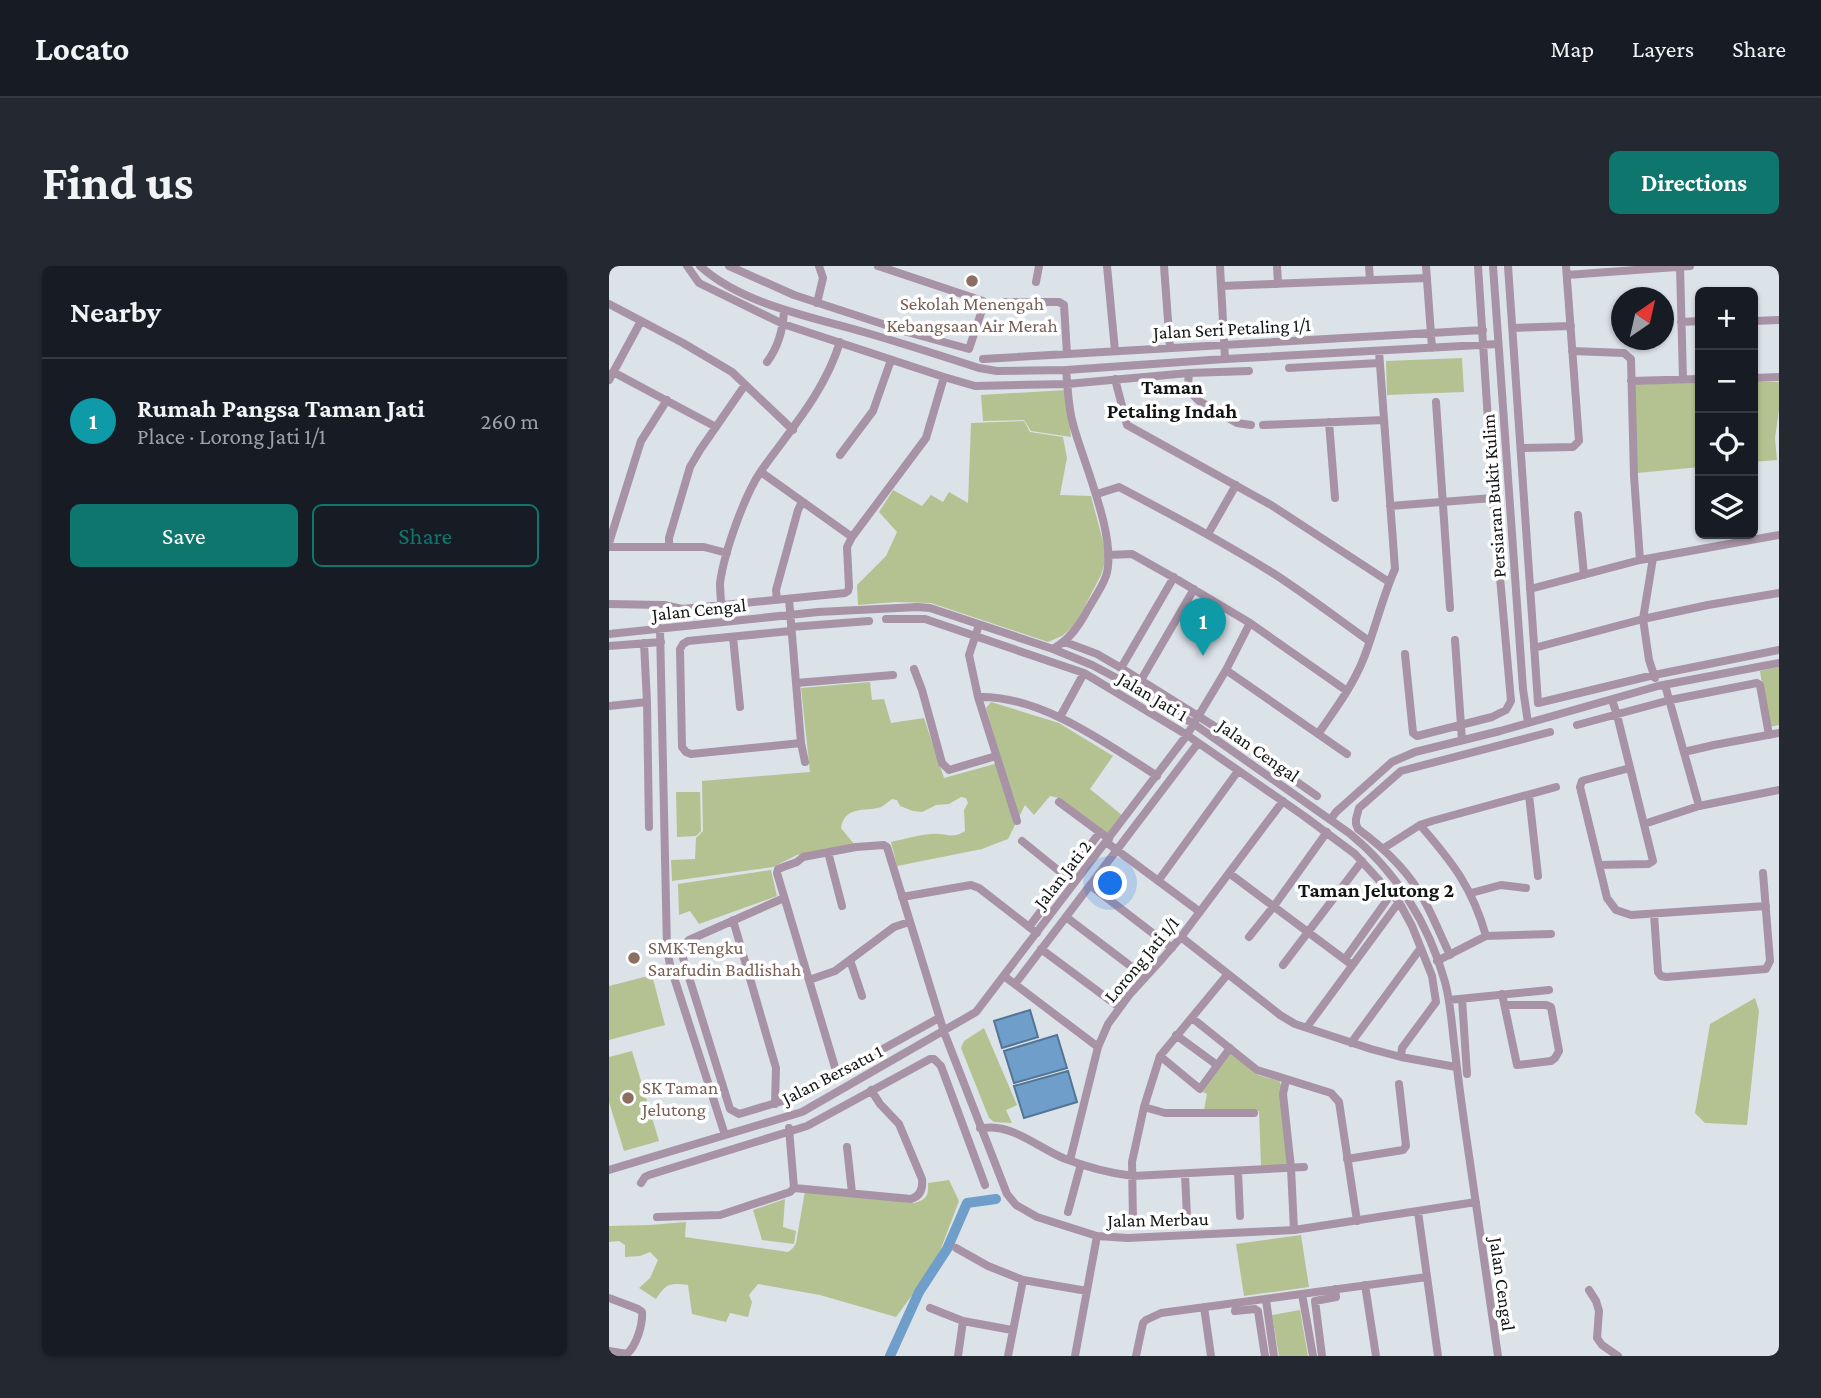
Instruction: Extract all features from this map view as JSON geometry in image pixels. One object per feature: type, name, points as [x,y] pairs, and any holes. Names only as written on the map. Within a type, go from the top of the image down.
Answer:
[{"type":"street","points":[[687,266],[699,283],[783,324],[975,386],[1067,384],[1189,373],[1249,371]]},
{"type":"street","points":[[700,266],[747,295],[784,311],[997,371],[1066,370],[1498,344]]},
{"type":"street","points":[[729,266],[817,303],[966,350],[970,347],[983,302],[878,266]]},
{"type":"street","points":[[817,303],[823,278],[819,266]]},
{"type":"street","points":[[1036,282],[1039,266]]},
{"type":"street","points":[[1107,266],[1115,351]]},
{"type":"street","points":[[1164,266],[1170,348]]},
{"type":"street","points":[[1220,266],[1225,359]]},
{"type":"street","points":[[1277,266],[1278,284]]},
{"type":"street","points":[[1369,266],[1370,280]]},
{"type":"street","points":[[1426,266],[1432,348]]},
{"type":"street","points":[[1405,654],[1413,733],[1417,736],[1492,717],[1506,710],[1511,701],[1493,498],[1478,266]]},
{"type":"street","name":"Persiaran Bukit Kulim","points":[[1493,266],[1523,689],[1528,723]]},
{"type":"street","points":[[1508,266],[1538,703],[1654,675],[1779,650]]},
{"type":"street","points":[[1507,456],[1575,446],[1579,441],[1566,270],[1691,266]]},
{"type":"street","points":[[1680,267],[1683,379]]},
{"type":"street","points":[[1221,286],[1427,278]]},
{"type":"street","points":[[1005,302],[1059,302],[1064,305],[1067,354]]},
{"type":"street","points":[[609,304],[732,372],[793,430]]},
{"type":"street","points":[[767,362],[777,347],[784,311]]},
{"type":"street","points":[[1758,321],[1779,320]]},
{"type":"street","points":[[641,321],[611,376],[667,400],[716,427]]},
{"type":"street","points":[[1681,322],[1695,321]]},
{"type":"street","points":[[1513,328],[1571,326]]},
{"type":"street","name":"Jalan Seri Petaling 1/1","points":[[983,359],[1483,330]]},
{"type":"street","points":[[721,605],[720,584],[727,553],[748,493],[823,384],[840,342]]},
{"type":"street","points":[[1318,734],[1347,691],[1362,662],[1395,569],[1378,351]]},
{"type":"street","points":[[1572,351],[1624,353],[1631,359],[1634,476],[1640,560]]},
{"type":"street","points":[[840,455],[873,411],[891,360]]},
{"type":"street","points":[[1289,368],[1379,363]]},
{"type":"street","points":[[975,386],[979,368]]},
{"type":"street","points":[[1053,649],[1065,642],[1079,627],[1106,576],[1108,562],[1106,536],[1097,494],[1072,421],[1066,370]]},
{"type":"street","points":[[1189,373],[1188,385],[1199,401],[1237,423],[1251,425]]},
{"type":"street","points":[[609,604],[664,604],[682,608],[848,591],[847,547],[926,438],[944,377]]},
{"type":"street","points":[[1758,378],[1779,377]]},
{"type":"street","points":[[1115,379],[1127,425],[1237,485],[1312,530],[1389,582]]},
{"type":"street","points":[[1631,381],[1695,379]]},
{"type":"street","points":[[669,547],[669,538],[690,467],[745,385]]},
{"type":"street","points":[[667,400],[641,442],[609,545],[704,547],[727,553]]},
{"type":"street","points":[[1436,402],[1450,608]]},
{"type":"street","points":[[1263,425],[1384,420]]},
{"type":"street","points":[[1329,422],[1335,498]]},
{"type":"street","points":[[761,472],[852,537]]},
{"type":"street","points":[[1208,534],[1237,485]]},
{"type":"street","points":[[1097,494],[1119,487],[1208,534],[1277,576],[1369,641]]},
{"type":"street","points":[[1390,506],[1493,498]]},
{"type":"street","points":[[777,600],[776,590],[797,510],[802,502]]},
{"type":"street","points":[[1578,515],[1584,575]]},
{"type":"street","points":[[1530,589],[1640,560],[1779,535]]},
{"type":"street","points":[[1108,555],[1132,554],[1194,589],[1250,623],[1347,691]]},
{"type":"street","points":[[1653,558],[1643,619],[1649,660],[1654,675],[1670,700],[1699,806]]},
{"type":"street","points":[[1121,668],[1174,578]]},
{"type":"street","points":[[1141,680],[1194,589]]},
{"type":"street","points":[[1534,648],[1643,619],[1779,593]]},
{"type":"street","points":[[789,599],[801,743],[805,762]]},
{"type":"street","name":"Jalan Cengal","points":[[609,634],[790,615],[930,608],[1053,649],[1092,665],[1196,720],[1372,852],[1403,891],[1422,924],[1449,1000],[1498,1356]]},
{"type":"street","name":"Jalan Jati 1","points":[[886,619],[925,619],[1084,673],[1187,735],[1327,832],[1362,861],[1396,898],[1412,926],[1432,976],[1436,1002],[1402,1048],[1401,1057]]},
{"type":"street","points":[[801,743],[691,754],[685,752],[682,747],[680,649],[688,641],[869,621]]},
{"type":"street","points":[[1196,720],[1250,623]]},
{"type":"street","points":[[979,625],[969,654],[978,697],[1017,821]]},
{"type":"street","points":[[660,628],[667,949],[725,1135]]},
{"type":"street","points":[[733,637],[740,707]]},
{"type":"street","points":[[1455,640],[1462,740]]},
{"type":"street","points":[[609,646],[661,642]]},
{"type":"street","points":[[1065,642],[1097,654],[1141,680],[1196,720],[1317,796]]},
{"type":"street","points":[[644,643],[649,827]]},
{"type":"street","points":[[1331,819],[1392,762],[1415,752],[1500,732],[1661,686],[1779,663]]},
{"type":"street","points":[[914,669],[942,763],[946,768],[949,770],[996,756]]},
{"type":"street","points":[[1226,670],[1347,754]]},
{"type":"street","points":[[1060,717],[1084,673]]},
{"type":"street","points":[[796,683],[893,675]]},
{"type":"street","points":[[1577,725],[1670,700],[1759,683],[1769,735]]},
{"type":"street","points":[[978,697],[1004,698],[1060,717],[1157,776]]},
{"type":"street","points":[[1599,865],[1648,864],[1653,861],[1612,700]]},
{"type":"street","points":[[609,706],[647,702]]},
{"type":"street","name":"Jalan Jati 2","points":[[944,1032],[976,1012],[1033,930],[1075,884],[1196,720]]},
{"type":"street","points":[[1500,732],[1503,744]]},
{"type":"street","points":[[1450,955],[1423,898],[1410,880],[1384,848],[1358,829],[1356,819],[1359,808],[1401,771],[1550,732]]},
{"type":"street","points":[[1684,752],[1779,733]]},
{"type":"street","points":[[1015,984],[1198,743]]},
{"type":"street","points":[[1630,768],[1585,780],[1581,783],[1580,791],[1607,898],[1616,910],[1631,915],[1766,906]]},
{"type":"street","points":[[1158,881],[1238,771]]},
{"type":"street","points":[[1384,848],[1420,825],[1556,788]]},
{"type":"street","points":[[1644,824],[1699,806],[1779,790]]},
{"type":"street","points":[[1529,794],[1538,876]]},
{"type":"street","name":"Lorong Jati 1/1","points":[[1070,1160],[1098,1047],[1108,1024],[1119,1007],[1181,937],[1283,801]]},
{"type":"street","points":[[1059,802],[1100,832],[1117,850],[1200,912]]},
{"type":"street","points":[[1420,825],[1445,854],[1471,893],[1486,936]]},
{"type":"street","points":[[902,897],[971,885],[979,888],[1033,930],[1100,832]]},
{"type":"street","points":[[1249,937],[1327,832]]},
{"type":"street","points":[[1022,841],[1075,884]]},
{"type":"street","name":"Jalan Merbau","points":[[828,852],[880,845],[887,847],[939,1018],[980,1128],[1007,1194],[1016,1205],[1037,1217],[1097,1236],[1128,1238],[1294,1230],[1476,1202]]},
{"type":"street","points":[[837,1074],[784,898],[778,869],[803,857],[828,852],[842,906]]},
{"type":"street","points":[[1283,965],[1362,861]]},
{"type":"street","points":[[1229,873],[1349,962]]},
{"type":"street","points":[[1654,914],[1658,972],[1661,976],[1766,969],[1770,961],[1763,873]]},
{"type":"street","points":[[1471,893],[1501,885],[1526,888]]},
{"type":"street","points":[[1090,886],[1172,948]]},
{"type":"street","points":[[1307,1027],[1349,962],[1403,891]]},
{"type":"street","points":[[784,898],[689,940],[684,946],[683,958],[730,1109],[734,1113],[739,1114],[796,1097],[939,1018]]},
{"type":"street","points":[[1066,917],[1145,977]]},
{"type":"street","points":[[733,920],[776,1068],[775,1104]]},
{"type":"street","points":[[809,980],[835,971],[894,927],[909,922]]},
{"type":"street","points":[[1437,961],[1486,936],[1551,934]]},
{"type":"street","points":[[1181,937],[1227,975],[1295,1024],[1401,1057],[1456,1066]]},
{"type":"street","points":[[1351,1043],[1420,948]]},
{"type":"street","points":[[1041,949],[1119,1007]]},
{"type":"street","points":[[850,960],[862,996]]},
{"type":"street","points":[[1004,975],[1098,1047]]},
{"type":"street","points":[[1133,1221],[1132,1162],[1154,1070],[1160,1056],[1176,1035],[1227,975]]},
{"type":"street","points":[[1449,1000],[1549,990]]},
{"type":"street","points":[[1502,994],[1517,1065],[1551,1061],[1555,1058],[1559,1051],[1551,1007],[1506,1005]]},
{"type":"street","points":[[1462,999],[1467,1074]]},
{"type":"street","points":[[1192,1017],[1257,1070],[1335,1096],[1339,1102],[1357,1221]]},
{"type":"street","name":"Jalan Bersatu 1","points":[[609,1170],[802,1112],[944,1032]]},
{"type":"street","points":[[1176,1035],[1217,1065]]},
{"type":"street","points":[[696,1048],[709,1043]]},
{"type":"street","points":[[1160,1056],[1200,1089],[1230,1048]]},
{"type":"street","points":[[641,1183],[649,1175],[807,1126],[925,1060],[934,1059],[940,1066],[985,1185]]},
{"type":"street","points":[[1286,1080],[1283,1094],[1294,1230]]},
{"type":"street","points":[[1347,1160],[1403,1150],[1406,1146],[1398,1084]]},
{"type":"street","points":[[657,1217],[720,1215],[790,1192],[794,1188],[911,1199],[916,1197],[923,1186],[922,1178],[899,1124],[871,1090]]},
{"type":"street","points":[[1144,1107],[1180,1114],[1254,1113]]},
{"type":"street","points":[[787,1116],[794,1188]]},
{"type":"street","points":[[961,1123],[976,1117]]},
{"type":"street","points":[[980,1128],[997,1128],[1081,1164],[1106,1173],[1133,1177],[1304,1167]]},
{"type":"street","points":[[847,1147],[852,1193]]},
{"type":"street","points":[[1067,1212],[1081,1164]]},
{"type":"street","points":[[1238,1171],[1240,1216]]},
{"type":"street","points":[[1185,1174],[1187,1217]]},
{"type":"street","points":[[1418,1212],[1435,1356]]},
{"type":"street","points":[[1086,1356],[1075,1355],[1097,1236]]},
{"type":"street","points":[[956,1248],[988,1266],[1023,1280],[1087,1291]]},
{"type":"street","points":[[1136,1356],[1143,1323],[1161,1313],[1427,1277]]},
{"type":"street","points":[[1008,1356],[1023,1280]]},
{"type":"street","points":[[1365,1285],[1376,1356]]},
{"type":"street","points":[[1322,1356],[1315,1301],[1336,1297],[1335,1289]]},
{"type":"street","points":[[1589,1290],[1599,1311],[1597,1338],[1618,1356]]},
{"type":"street","points":[[1302,1294],[1313,1356]]},
{"type":"street","points":[[609,1298],[638,1309],[643,1318],[632,1350],[627,1354],[609,1351]]},
{"type":"street","points":[[1266,1300],[1274,1356]]},
{"type":"street","points":[[1203,1307],[1210,1356]]},
{"type":"street","points":[[930,1308],[963,1321],[1012,1330]]},
{"type":"street","points":[[1235,1311],[1258,1311],[1265,1356]]},
{"type":"street","points":[[957,1356],[963,1321]]},
{"type":"green space","points":[[1462,358],[1464,392],[1387,395],[1386,361]]},
{"type":"green space","points":[[1758,382],[1779,382],[1775,438],[1777,460],[1758,462]]},
{"type":"green space","points":[[1695,383],[1695,467],[1637,473],[1632,384]]},
{"type":"green space","points":[[1066,390],[1071,437],[1031,431],[1024,420],[983,421],[981,395]]},
{"type":"green space","points":[[1024,421],[1030,432],[1063,437],[1067,458],[1060,495],[1091,496],[1105,549],[1101,575],[1075,625],[1062,636],[1048,642],[931,603],[858,605],[857,585],[886,556],[897,532],[879,512],[893,490],[922,506],[931,495],[943,502],[949,492],[968,503],[971,423]]},
{"type":"green space","points":[[1779,667],[1779,725],[1769,727],[1760,671]]},
{"type":"green space","points":[[870,682],[872,700],[884,699],[891,723],[924,718],[944,778],[1002,762],[986,708],[991,702],[1059,723],[1113,756],[1090,789],[1123,816],[1108,836],[1059,798],[1050,796],[1034,815],[1025,805],[1008,839],[982,849],[897,866],[891,842],[926,835],[960,834],[965,831],[964,810],[968,803],[966,798],[961,797],[949,804],[936,805],[922,812],[900,806],[897,800],[892,799],[878,808],[859,810],[847,815],[841,828],[854,844],[797,855],[773,867],[672,881],[671,860],[695,859],[696,838],[703,831],[702,781],[810,772],[801,688]]},
{"type":"green space","points":[[676,792],[700,792],[701,831],[696,836],[677,837]]},
{"type":"green space","points":[[771,870],[777,896],[699,924],[690,911],[679,915],[678,884]]},
{"type":"green space","points":[[652,975],[665,1025],[609,1040],[609,986]]},
{"type":"green space","points":[[1755,998],[1759,1011],[1747,1125],[1705,1123],[1695,1113],[1710,1024]]},
{"type":"green space","points":[[984,1028],[1017,1105],[1006,1110],[1012,1123],[994,1122],[989,1118],[961,1048],[964,1041]]},
{"type":"green space","name":"SK Taman Jelutong","points":[[632,1051],[659,1141],[624,1151],[609,1102],[609,1057]]},
{"type":"green space","points":[[1231,1053],[1258,1075],[1279,1081],[1282,1086],[1288,1165],[1261,1166],[1259,1111],[1204,1110],[1207,1094],[1203,1092]]},
{"type":"green space","points":[[949,1180],[959,1201],[940,1251],[896,1317],[820,1295],[758,1284],[749,1295],[752,1302],[748,1317],[730,1313],[726,1322],[692,1314],[688,1285],[669,1285],[656,1299],[639,1288],[650,1278],[658,1260],[650,1252],[625,1257],[625,1245],[619,1241],[609,1242],[609,1226],[686,1222],[685,1237],[788,1252],[796,1243],[805,1191],[914,1203],[926,1197],[928,1183]]},
{"type":"green space","points":[[785,1199],[783,1227],[796,1231],[794,1244],[762,1240],[753,1210]]},
{"type":"green space","points":[[1301,1235],[1309,1287],[1244,1296],[1236,1244]]},
{"type":"green space","points":[[1300,1310],[1308,1356],[1279,1356],[1272,1315]]},
{"type":"water","points":[[1030,1010],[1038,1037],[1002,1048],[994,1021]]},
{"type":"water","points":[[1057,1035],[1067,1068],[1014,1083],[1004,1051]]},
{"type":"water","points":[[1068,1071],[1077,1102],[1024,1118],[1014,1086]]},
{"type":"waterway","points":[[890,1356],[919,1292],[947,1249],[967,1203],[996,1199]]},
{"type":"place","name":"Sekolah Menengah Kebangsaan Air Merah","points":[[972,281]]},
{"type":"place","name":"Rumah Pangsa Taman Jati","points":[[1203,656]]},
{"type":"place","name":"SMK Tengku Sarafudin Badlishah","points":[[634,958]]},
{"type":"place","name":"SK Taman Jelutong","points":[[628,1098]]},
{"type":"district","name":"Taman Petaling Indah","points":[[1172,399]]},
{"type":"district","name":"Taman Jelutong 2","points":[[1376,890]]}]
